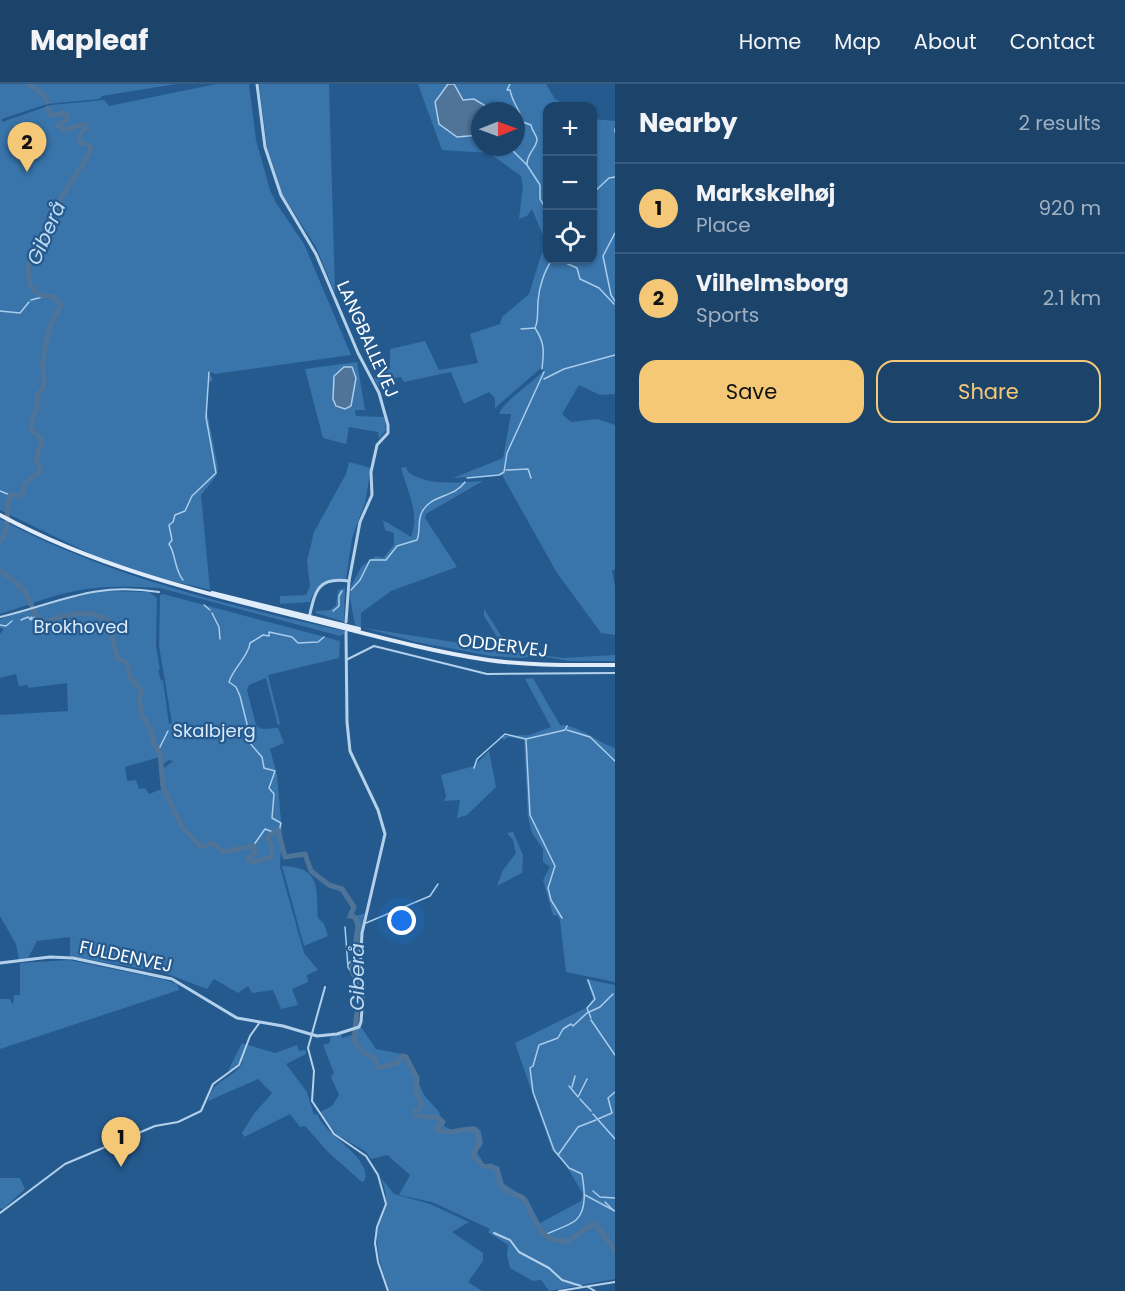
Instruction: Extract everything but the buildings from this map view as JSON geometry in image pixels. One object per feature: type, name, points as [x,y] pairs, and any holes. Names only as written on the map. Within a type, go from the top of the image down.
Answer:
[{"type":"main road","name":"ODDERVEJ","points":[[0,515],[116,567],[178,586],[309,617],[389,639],[490,660],[543,665],[615,665]]},
{"type":"street","name":"LANGBALLEVEJ","points":[[257,84],[265,147],[281,195],[316,254],[358,353],[379,393],[388,425],[388,433],[377,445],[372,472],[372,495],[360,522],[349,581]]},
{"type":"street","points":[[309,617],[314,595],[321,585],[332,580],[349,581],[346,622]]},
{"type":"street","points":[[0,617],[63,597],[103,589],[159,592]]},
{"type":"street","name":"FULDENVEJ","points":[[0,963],[62,957],[166,977],[188,987],[229,1015],[283,1026],[312,1035],[338,1034],[356,1028],[361,1022],[363,994],[360,970],[362,933],[385,834],[378,810],[350,751],[346,632]]},
{"type":"street","points":[[346,660],[374,646],[487,674],[615,673]]},
{"type":"street","points":[[326,987],[308,1048],[314,1071],[312,1101],[334,1134],[359,1150],[371,1162],[385,1194],[386,1204],[377,1227],[375,1243],[378,1262],[388,1291]]},
{"type":"street","points":[[0,1213],[71,1161],[155,1126],[178,1122],[201,1111],[213,1084],[239,1065],[250,1036],[260,1022]]},
{"type":"street","points":[[494,1233],[510,1240],[519,1252],[549,1268],[561,1280],[588,1287],[615,1282]]},
{"type":"street","points":[[559,1291],[581,1286]]},
{"type":"street","points":[[588,1287],[595,1291]]},
{"type":"green space","points":[[0,84],[176,84],[102,96],[99,99],[47,104],[2,119],[2,122],[51,105],[104,100],[109,106],[216,84],[249,84],[256,140],[270,190],[276,203],[304,244],[351,355],[215,374],[208,371],[213,380],[207,384],[207,411],[218,468],[216,476],[201,495],[210,590],[156,577],[99,558],[0,510]]},
{"type":"green space","points":[[259,84],[329,84],[335,293],[316,247],[282,194],[267,147]]},
{"type":"green space","points":[[418,84],[546,84],[555,99],[561,102],[543,102],[543,236],[532,209],[527,216],[519,219],[523,186],[521,176],[493,156],[525,156],[525,102],[471,102],[471,152],[442,150]]},
{"type":"green space","points":[[597,119],[615,121],[615,394],[600,395],[579,385],[562,414],[571,422],[598,419],[615,425],[615,569],[612,571],[615,587],[615,635],[601,633],[557,573],[502,475],[453,478],[503,458],[511,414],[499,414],[507,403],[544,370],[541,368],[495,408],[495,398],[489,392],[464,404],[451,372],[404,382],[401,377],[379,387],[374,378],[390,368],[390,349],[425,341],[439,370],[478,363],[470,334],[500,324],[502,317],[529,294],[543,249],[543,264],[597,264]]},
{"type":"green space","points":[[357,362],[365,410],[355,410],[356,416],[385,417],[386,430],[379,439],[378,432],[349,427],[346,444],[323,438],[305,369]]},
{"type":"green space","points":[[349,462],[371,468],[365,503],[352,538],[346,579],[323,583],[316,590],[310,602],[280,604],[280,596],[306,595],[310,586],[307,561],[314,532],[346,474]]},
{"type":"green space","points":[[406,467],[408,472],[416,477],[434,482],[483,481],[426,514],[425,518],[457,567],[391,591],[361,613],[361,628],[355,625],[350,598],[351,586],[362,566],[376,556],[383,558],[394,545],[394,533],[385,530],[383,520],[411,537],[414,511],[401,468]]},
{"type":"green space","points":[[0,519],[82,557],[125,573],[256,611],[344,631],[344,634],[340,636],[160,588],[123,587],[74,591],[0,614]]},
{"type":"green space","points":[[345,588],[344,622],[316,613],[316,611],[330,610],[336,605],[338,590]]},
{"type":"green space","points":[[106,591],[149,592],[157,598],[156,646],[160,670],[158,669],[161,681],[163,680],[169,724],[172,723],[159,646],[160,595],[340,641],[339,658],[268,675],[280,724],[278,725],[266,678],[249,685],[247,690],[256,725],[262,729],[278,728],[284,743],[270,749],[277,775],[282,833],[280,867],[304,953],[318,970],[307,975],[308,982],[292,989],[298,1005],[281,1009],[273,990],[252,993],[248,986],[238,993],[214,979],[207,989],[165,973],[70,956],[70,937],[37,941],[28,958],[19,960],[16,944],[0,916],[0,715],[68,711],[67,683],[28,688],[28,685],[19,686],[16,674],[0,678],[0,634],[4,629],[0,628],[0,619],[67,597]],"holes":[[[160,757],[161,766],[169,760],[173,761],[160,771],[162,789],[149,794],[145,788],[139,789],[136,780],[127,781],[125,767]]]},
{"type":"green space","points":[[484,609],[511,651],[563,658],[615,655],[615,661],[569,661],[540,656],[520,658],[491,656],[416,642],[364,628],[505,650],[484,616]]},
{"type":"green space","points":[[533,678],[560,725],[575,728],[615,748],[615,982],[566,972],[560,920],[557,915],[553,915],[543,880],[550,867],[543,862],[543,849],[532,833],[528,817],[524,740],[508,737],[504,740],[501,736],[530,735],[551,727],[525,679]]},
{"type":"green space","points":[[489,751],[496,787],[467,815],[457,818],[460,800],[444,801],[446,796],[441,775],[474,766]]},
{"type":"green space","points":[[513,832],[523,855],[522,873],[497,886],[503,870],[516,853],[513,840],[507,833]]},
{"type":"green space","points":[[282,866],[295,867],[310,875],[316,889],[318,918],[324,924],[328,936],[304,946]]},
{"type":"green space","points":[[353,913],[357,916],[365,913],[361,930],[358,975],[355,982],[351,970],[357,921],[354,918],[346,918]]},
{"type":"green space","points":[[69,960],[162,979],[177,984],[179,990],[0,1049],[0,999],[10,999],[13,1005],[14,995],[20,995],[20,963]]},
{"type":"green space","points":[[586,979],[615,985],[615,1279],[549,1291],[541,1280],[533,1281],[510,1268],[507,1255],[508,1245],[488,1232],[490,1229],[432,1202],[399,1195],[410,1175],[387,1155],[371,1159],[366,1152],[336,1134],[320,1112],[332,1106],[339,1095],[331,1077],[334,1073],[323,1045],[330,1043],[330,1037],[341,1034],[342,1038],[354,1034],[355,1030],[361,1027],[376,1049],[407,1055],[424,1095],[439,1112],[444,1126],[453,1131],[474,1126],[481,1131],[483,1144],[477,1152],[484,1164],[499,1166],[504,1184],[527,1198],[540,1223],[581,1201],[583,1194],[566,1165],[552,1150],[515,1043],[588,1007],[593,998]]},
{"type":"green space","points":[[242,1043],[275,1053],[297,1045],[299,1051],[306,1050],[306,1054],[286,1064],[307,1092],[314,1115],[317,1114],[329,1130],[361,1162],[365,1171],[365,1180],[362,1182],[328,1152],[305,1126],[300,1127],[290,1114],[244,1137],[242,1133],[253,1115],[272,1093],[258,1079],[208,1101],[215,1087],[234,1073],[243,1062],[240,1061],[235,1068],[228,1071]]},
{"type":"green space","points":[[380,1177],[394,1194],[430,1204],[469,1222],[452,1232],[483,1253],[483,1261],[468,1282],[482,1291],[389,1291],[377,1243],[378,1227],[386,1203]]},
{"type":"green space","points":[[0,1178],[20,1178],[25,1189],[3,1209],[0,1208]]},
{"type":"shaded area","points":[[448,84],[454,84],[463,100],[474,99],[479,102],[471,102],[471,136],[457,137],[439,124],[435,102]]},
{"type":"shaded area","points":[[344,367],[352,367],[356,378],[351,406],[345,409],[336,406],[333,399],[334,376]]},
{"type":"waterway","name":"Giberå","points":[[29,84],[44,95],[47,102]]},
{"type":"waterway","points":[[510,84],[507,90],[510,90],[523,122],[531,125],[537,139],[527,164]]},
{"type":"waterway","name":"Giberå","points":[[18,496],[22,494],[25,483],[41,471],[36,459],[42,440],[31,429],[31,424],[37,404],[37,395],[44,382],[43,360],[47,338],[54,317],[61,306],[54,297],[40,295],[30,286],[28,270],[34,252],[50,235],[62,196],[89,154],[91,146],[79,142],[80,134],[86,128],[84,124],[64,130],[58,125],[66,121],[68,115],[64,113],[51,116],[48,108]]},
{"type":"waterway","points":[[518,156],[540,185],[540,199],[546,210]]},
{"type":"waterway","points":[[597,189],[609,178],[615,177]]},
{"type":"waterway","points":[[615,233],[603,256],[611,295],[615,301]]},
{"type":"waterway","points":[[542,369],[543,347],[535,328],[541,285],[550,264]]},
{"type":"waterway","points":[[568,264],[577,268],[580,279],[599,288],[614,304]]},
{"type":"waterway","name":"Giberå","points":[[31,300],[46,296]]},
{"type":"waterway","points":[[0,311],[20,313],[29,302]]},
{"type":"waterway","points":[[521,329],[535,328]]},
{"type":"waterway","points":[[544,379],[564,369],[615,355]]},
{"type":"waterway","points":[[183,580],[169,544],[172,540],[169,525],[173,522],[175,515],[185,511],[192,496],[216,473],[206,417],[209,372]]},
{"type":"waterway","points":[[467,478],[499,475],[504,472],[507,453],[544,372]]},
{"type":"waterway","points":[[506,470],[528,469],[531,478]]},
{"type":"waterway","points":[[351,590],[360,580],[370,560],[386,560],[397,546],[417,540],[419,522],[426,506],[455,491],[465,482]]},
{"type":"waterway","points":[[0,491],[10,495]]},
{"type":"waterway","name":"Giberå","points":[[0,542],[6,531],[10,495],[14,495]]},
{"type":"waterway","name":"Giberå","points":[[0,570],[24,590],[38,619],[42,622],[70,615],[89,614],[97,615],[113,625],[112,636],[117,658],[127,663],[130,677],[142,691],[139,700],[142,715],[160,753],[163,787],[182,827],[201,847],[212,843],[223,852],[254,846],[255,852],[248,859],[252,862],[272,857],[271,844],[267,837],[278,830],[285,857],[305,854],[311,871],[329,885],[342,889],[354,907],[350,916],[355,917],[358,925],[352,970],[359,991],[354,1041],[364,1053],[374,1058],[379,1068],[397,1063],[402,1056],[406,1057],[417,1078],[416,1092],[422,1106],[415,1112],[415,1116],[437,1117],[443,1122],[436,1130],[451,1132],[475,1129],[480,1140],[473,1156],[484,1167],[491,1166],[497,1170],[501,1186],[508,1192],[522,1197],[538,1227],[550,1238],[568,1241],[591,1225],[596,1225],[615,1250]]},
{"type":"waterway","points":[[333,611],[339,606],[339,596],[342,591]]},
{"type":"waterway","points":[[204,605],[210,610]]},
{"type":"waterway","points":[[212,613],[219,627],[220,639]]},
{"type":"waterway","points":[[21,620],[28,617],[31,620],[31,617],[34,620],[34,617],[38,619]]},
{"type":"waterway","points":[[0,625],[6,626],[12,621]]},
{"type":"waterway","points":[[279,831],[281,823],[272,818],[274,794],[269,788],[275,771],[264,768],[262,757],[248,741],[247,724],[240,696],[236,687],[229,682],[247,653],[250,643],[263,635],[269,636],[269,632],[292,637],[298,643],[318,642],[324,637]]},
{"type":"waterway","points":[[474,768],[477,759],[505,734],[526,739],[565,730],[567,726]]},
{"type":"waterway","points":[[567,730],[590,737],[615,761]]},
{"type":"waterway","points":[[158,751],[168,731]]},
{"type":"waterway","points":[[526,739],[530,815],[555,866],[548,888],[551,900],[562,918]]},
{"type":"waterway","points":[[253,846],[265,829],[273,832]]},
{"type":"waterway","points":[[366,923],[430,896],[438,884]]},
{"type":"waterway","points":[[345,927],[348,967],[355,978]]},
{"type":"waterway","name":"Giberå","points":[[348,964],[354,958]]},
{"type":"waterway","points":[[588,980],[595,999],[587,1008],[591,1018]]},
{"type":"waterway","points":[[545,1235],[569,1224],[580,1215],[584,1204],[584,1185],[582,1174],[569,1168],[554,1150],[533,1092],[530,1068],[533,1066],[539,1045],[558,1038],[563,1029],[571,1024],[573,1026],[587,1013],[600,1007],[613,994]]},
{"type":"waterway","points":[[591,1020],[615,1055]]},
{"type":"waterway","points":[[572,1087],[575,1076]]},
{"type":"waterway","points":[[569,1086],[578,1097],[587,1079]]},
{"type":"waterway","points":[[598,1119],[612,1113],[608,1098],[615,1092]]},
{"type":"waterway","points":[[580,1099],[591,1111]]},
{"type":"waterway","points":[[593,1114],[615,1139]]},
{"type":"waterway","points":[[558,1155],[578,1127],[596,1120]]},
{"type":"waterway","points":[[593,1191],[600,1197],[615,1198]]},
{"type":"waterway","points":[[585,1195],[615,1211]]},
{"type":"waterway","points":[[605,1202],[613,1210]]},
{"type":"place","name":"Vilhelmsborg","points":[[27,172]]},
{"type":"place","name":"Markskelhøj","points":[[121,1167]]},
{"type":"park label","name":"Brokhoved","points":[[81,626]]},
{"type":"park label","name":"Skalbjerg","points":[[214,730]]}]
